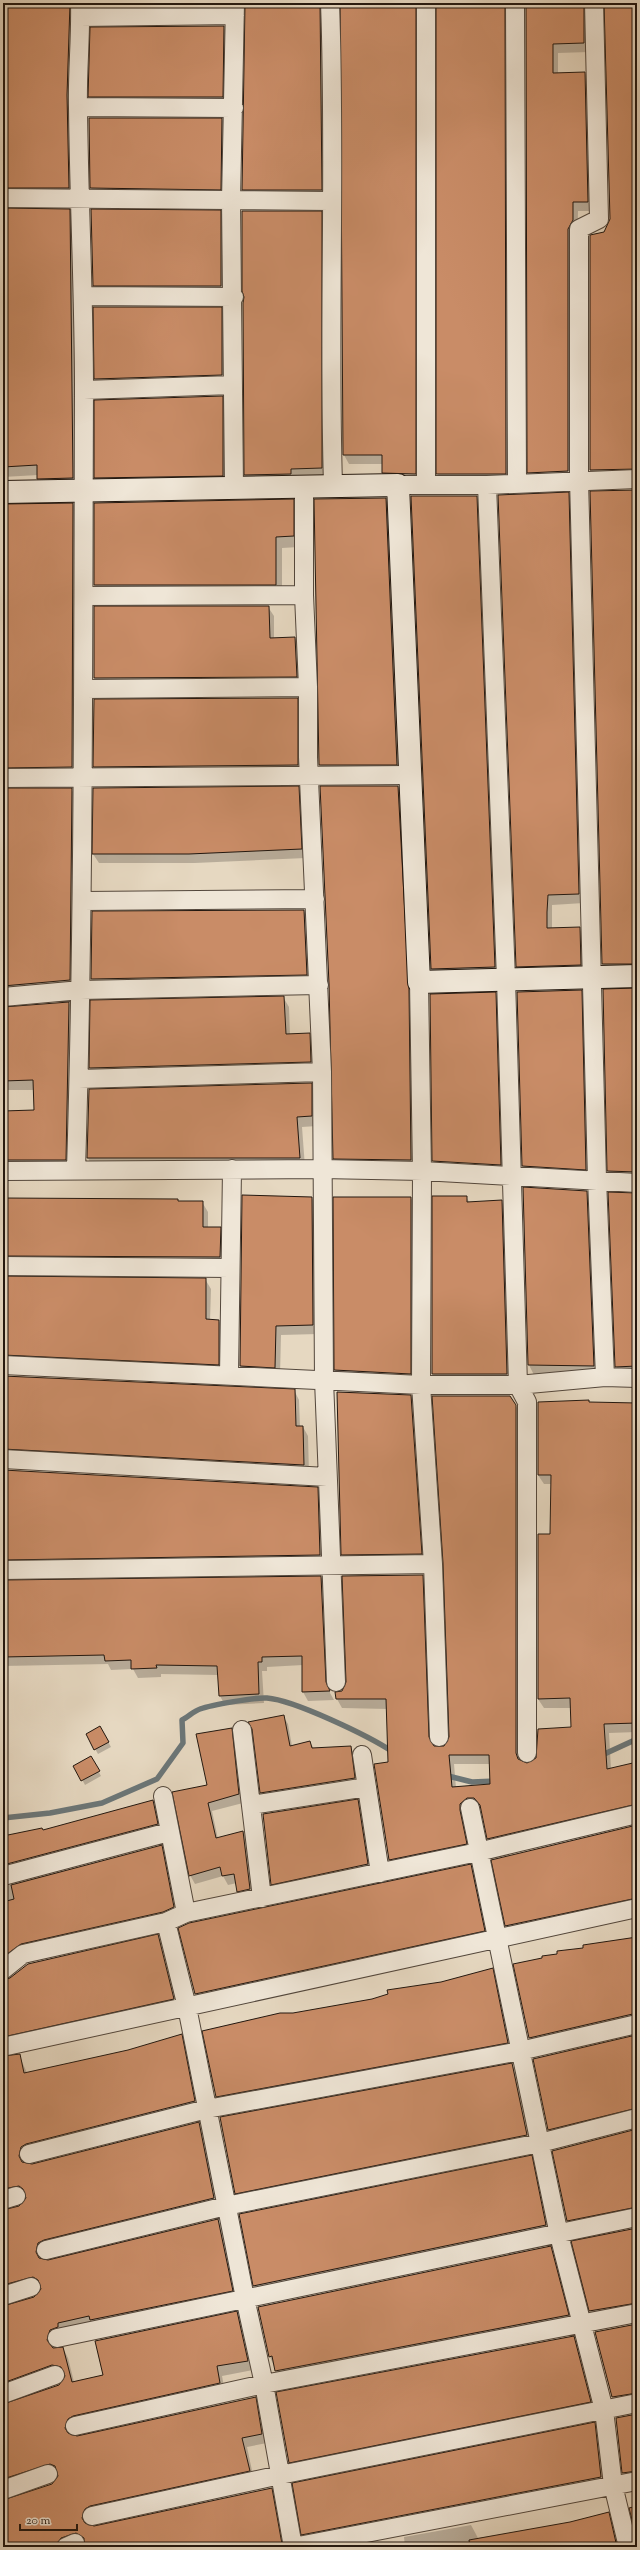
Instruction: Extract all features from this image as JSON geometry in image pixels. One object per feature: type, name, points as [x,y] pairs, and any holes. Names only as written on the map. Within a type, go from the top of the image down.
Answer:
[{"type":"street","points":[[330,3],[332,72],[330,201],[332,484]]},
{"type":"street","points":[[426,3],[426,484]]},
{"type":"street","points":[[515,3],[517,483]]},
{"type":"street","points":[[594,3],[599,219],[579,229],[579,479],[591,977],[605,1377]]},
{"type":"street","points":[[76,1170],[83,901],[84,776],[84,596],[82,490],[84,390],[78,107],[80,10],[235,9],[231,201],[234,297],[234,487]]},
{"type":"street","points":[[78,107],[234,108]]},
{"type":"street","points":[[3,198],[330,201]]},
{"type":"street","points":[[83,296],[234,297]]},
{"type":"street","points":[[84,390],[233,386]]},
{"type":"street","points":[[3,492],[332,484],[487,485],[579,479],[637,478]]},
{"type":"street","points":[[304,485],[304,595],[308,687],[309,776],[320,985],[322,1072],[324,1380],[330,1565],[336,1682]]},
{"type":"street","points":[[398,485],[408,775],[419,982],[422,1171],[421,1385],[433,1564],[439,1736]]},
{"type":"street","points":[[487,485],[506,979],[518,1385],[527,1402],[527,1753]]},
{"type":"street","points":[[84,596],[304,595]]},
{"type":"street","points":[[84,689],[308,687]]},
{"type":"street","points":[[3,778],[84,776],[408,775]]},
{"type":"street","points":[[83,901],[315,899]]},
{"type":"street","points":[[419,982],[637,976]]},
{"type":"street","points":[[3,997],[81,990],[320,985]]},
{"type":"street","points":[[79,1079],[322,1072]]},
{"type":"street","points":[[229,1376],[232,1169]]},
{"type":"street","points":[[3,1171],[322,1169],[422,1171],[511,1177],[597,1179],[637,1183]]},
{"type":"street","points":[[3,1266],[230,1268]]},
{"type":"street","points":[[3,1364],[421,1385],[518,1385],[605,1377],[637,1378]]},
{"type":"street","points":[[3,1459],[327,1477]]},
{"type":"street","points":[[3,1570],[433,1564]]},
{"type":"street","points":[[242,1730],[262,1898]]},
{"type":"street","points":[[362,1755],[380,1873]]},
{"type":"street","points":[[251,1805],[367,1787]]},
{"type":"street","points":[[163,1796],[186,1913]]},
{"type":"street","points":[[470,1808],[559,2235],[604,2410],[613,2485],[628,2547]]},
{"type":"street","points":[[3,1970],[22,1954],[166,1922],[186,1913],[478,1852],[637,1814]]},
{"type":"street","points":[[3,1876],[169,1832]]},
{"type":"street","points":[[7,2046],[497,1937],[637,1908]]},
{"type":"street","points":[[166,1922],[187,2007],[244,2298],[264,2384],[293,2547],[637,2481]]},
{"type":"street","points":[[29,2154],[206,2109],[520,2051],[637,2024]]},
{"type":"street","points":[[46,2250],[226,2206],[540,2143],[637,2118]]},
{"type":"street","points":[[57,2338],[244,2298],[559,2235],[637,2217]]},
{"type":"street","points":[[3,2296],[31,2287]]},
{"type":"street","points":[[75,2426],[264,2384],[637,2313]]},
{"type":"street","points":[[3,2394],[55,2375]]},
{"type":"street","points":[[92,2516],[280,2475],[637,2403]]},
{"type":"street","points":[[3,2490],[48,2474]]},
{"type":"building","points":[[3,3],[70,3],[67,95],[69,188],[3,188]]},
{"type":"building","points":[[90,3],[224,3],[91,6]]},
{"type":"building","points":[[245,3],[320,3],[322,190],[242,190]]},
{"type":"building","points":[[340,3],[416,3],[416,474],[382,473],[382,455],[343,455]]},
{"type":"building","points":[[436,3],[505,3],[506,474],[436,474]]},
{"type":"building","points":[[526,3],[584,3],[584,43],[553,44],[553,73],[585,72],[588,202],[573,202],[573,220],[568,229],[568,471],[527,473]]},
{"type":"building","points":[[604,3],[635,3],[637,469],[590,470],[590,235],[604,232],[610,219]]},
{"type":"building","points":[[224,26],[223,97],[88,97],[90,27]]},
{"type":"building","points":[[89,118],[222,118],[221,190],[90,188]]},
{"type":"building","points":[[3,208],[70,209],[73,478],[37,479],[37,465],[3,467]]},
{"type":"building","points":[[91,209],[221,210],[221,286],[93,286]]},
{"type":"building","points":[[242,211],[322,211],[322,468],[291,469],[291,474],[244,475],[244,297],[242,291]]},
{"type":"building","points":[[93,307],[222,307],[222,375],[94,379]]},
{"type":"building","points":[[223,396],[223,476],[94,478],[94,400]]},
{"type":"building","points":[[637,490],[637,964],[602,964],[590,491]]},
{"type":"building","points":[[569,492],[579,894],[548,895],[547,928],[580,927],[581,965],[516,967],[498,495]]},
{"type":"building","points":[[411,496],[477,496],[495,967],[431,969]]},
{"type":"building","points":[[386,498],[397,765],[319,765],[314,499]]},
{"type":"building","points":[[294,499],[294,536],[276,537],[276,585],[94,585],[94,503]]},
{"type":"building","points":[[73,503],[72,767],[3,768],[3,504]]},
{"type":"building","points":[[94,606],[269,606],[270,638],[295,637],[297,677],[94,678]]},
{"type":"building","points":[[298,698],[298,765],[93,767],[94,699]]},
{"type":"building","points":[[299,786],[302,849],[189,854],[92,854],[93,788]]},
{"type":"building","points":[[320,786],[398,786],[409,989],[411,1160],[333,1159],[329,984]]},
{"type":"building","points":[[3,788],[72,788],[70,980],[3,986]]},
{"type":"building","points":[[304,910],[307,975],[91,979],[92,911]]},
{"type":"building","points":[[637,988],[637,1091],[634,1091],[637,1172],[607,1171],[603,989]]},
{"type":"building","points":[[582,990],[586,1170],[522,1166],[517,992]]},
{"type":"building","points":[[496,992],[501,1165],[432,1161],[430,994]]},
{"type":"building","points":[[284,996],[286,1034],[310,1033],[311,1062],[89,1068],[90,1000]]},
{"type":"building","points":[[69,1002],[66,1160],[3,1160],[3,1111],[34,1110],[33,1080],[3,1081],[3,1007]]},
{"type":"building","points":[[312,1083],[312,1116],[297,1117],[300,1158],[87,1158],[89,1089]]},
{"type":"building","points":[[523,1187],[587,1191],[594,1366],[528,1365]]},
{"type":"building","points":[[608,1192],[637,1193],[637,1366],[615,1367]]},
{"type":"building","points":[[242,1195],[312,1197],[313,1325],[276,1326],[275,1368],[240,1366]]},
{"type":"building","points":[[432,1196],[467,1196],[467,1202],[502,1200],[507,1374],[432,1374]]},
{"type":"building","points":[[333,1197],[411,1197],[411,1374],[334,1370]]},
{"type":"building","points":[[3,1198],[178,1199],[178,1201],[203,1201],[203,1227],[221,1227],[220,1257],[3,1256]]},
{"type":"building","points":[[3,1276],[206,1278],[206,1319],[219,1320],[219,1365],[3,1355]]},
{"type":"building","points":[[3,1376],[295,1389],[296,1426],[303,1426],[304,1465],[3,1449]]},
{"type":"building","points":[[337,1392],[411,1395],[422,1554],[341,1555]]},
{"type":"building","points":[[432,1396],[510,1396],[516,1405],[516,1753],[518,1759],[527,1763],[536,1758],[538,1729],[571,1727],[570,1698],[538,1699],[538,1534],[550,1534],[551,1475],[538,1475],[538,1402],[589,1400],[589,1402],[637,1403],[637,1723],[604,1724],[607,1769],[637,1762],[637,1804],[487,1839],[480,1805],[474,1798],[467,1798],[460,1804],[460,1810],[467,1844],[389,1860],[374,1764],[388,1762],[386,1699],[336,1699],[335,1692],[342,1691],[346,1682],[342,1576],[423,1575],[429,1737],[434,1746],[444,1746],[449,1737],[443,1563]],"holes":[[[449,1755],[489,1755],[490,1784],[452,1787]]]},
{"type":"building","points":[[3,1470],[318,1487],[320,1555],[3,1560]]},
{"type":"building","points":[[321,1576],[326,1682],[330,1691],[302,1692],[302,1656],[262,1657],[262,1662],[258,1662],[259,1694],[219,1696],[217,1666],[156,1665],[157,1668],[131,1669],[131,1660],[105,1661],[104,1655],[3,1657],[3,1580]]},
{"type":"building","points":[[284,1715],[290,1746],[310,1741],[312,1748],[351,1746],[355,1778],[260,1793],[252,1729],[248,1722]]},
{"type":"building","points":[[100,1726],[109,1742],[94,1750],[86,1734]]},
{"type":"building","points":[[232,1728],[239,1794],[208,1803],[216,1838],[243,1831],[250,1889],[237,1892],[234,1874],[222,1876],[220,1867],[189,1876],[172,1792],[207,1785],[196,1734]]},
{"type":"building","points":[[91,1756],[100,1771],[81,1781],[73,1766]]},
{"type":"building","points":[[358,1799],[368,1864],[271,1885],[263,1814]]},
{"type":"building","points":[[153,1800],[158,1824],[3,1865],[3,1836],[42,1828],[43,1830]]},
{"type":"building","points":[[637,1825],[637,1898],[505,1926],[491,1860]]},
{"type":"building","points":[[162,1845],[174,1907],[163,1912],[21,1944],[3,1957],[3,1902],[14,1899],[11,1885]]},
{"type":"building","points":[[471,1864],[485,1931],[195,1994],[178,1928],[189,1923]]},
{"type":"building","points":[[158,1934],[174,1999],[3,2037],[3,1980],[10,1978],[28,1964]]},
{"type":"building","points":[[637,1937],[637,2013],[529,2038],[513,1964],[542,1958],[542,1956],[557,1954],[557,1951],[583,1948],[583,1945]]},
{"type":"building","points":[[493,1968],[508,2043],[216,2097],[202,2031],[280,2013],[293,2013],[372,1999],[388,1994],[387,1990],[441,1982]]},
{"type":"building","points":[[182,2034],[195,2101],[26,2144],[21,2147],[19,2156],[22,2162],[32,2164],[199,2122],[214,2198],[44,2240],[38,2243],[36,2252],[39,2258],[48,2260],[218,2219],[233,2291],[90,2320],[89,2316],[58,2323],[58,2327],[50,2330],[47,2340],[53,2348],[63,2347],[72,2382],[103,2375],[95,2341],[237,2311],[248,2361],[217,2366],[220,2383],[73,2416],[68,2419],[65,2428],[68,2433],[77,2436],[256,2397],[262,2434],[242,2438],[250,2471],[90,2506],[85,2509],[82,2518],[85,2523],[94,2526],[272,2488],[282,2544],[269,2547],[84,2547],[84,2538],[76,2533],[61,2538],[56,2547],[3,2547],[3,2500],[52,2484],[58,2476],[55,2466],[50,2464],[3,2479],[3,2404],[59,2385],[65,2376],[61,2367],[52,2365],[3,2383],[3,2306],[34,2297],[41,2289],[38,2280],[33,2277],[3,2285],[3,2210],[19,2206],[26,2198],[23,2189],[19,2186],[3,2189],[3,2056],[20,2054],[24,2073],[128,2050]]},
{"type":"building","points":[[636,2035],[637,2108],[548,2130],[533,2059]]},
{"type":"building","points":[[512,2063],[527,2135],[235,2194],[220,2117]]},
{"type":"building","points":[[637,2129],[637,2207],[567,2221],[552,2151]]},
{"type":"building","points":[[532,2155],[546,2225],[253,2286],[239,2214]]},
{"type":"building","points":[[637,2228],[637,2303],[589,2311],[571,2241]]},
{"type":"building","points":[[551,2246],[569,2315],[275,2371],[272,2356],[269,2357],[258,2307]]},
{"type":"building","points":[[637,2324],[637,2393],[612,2397],[595,2332]]},
{"type":"building","points":[[574,2336],[591,2402],[289,2463],[276,2392]]},
{"type":"building","points":[[637,2414],[637,2471],[622,2473],[616,2418]]},
{"type":"building","points":[[595,2422],[601,2477],[301,2535],[292,2483]]},
{"type":"building","points":[[637,2506],[637,2540],[629,2508]]},
{"type":"building","points":[[609,2512],[617,2547],[470,2547],[469,2540],[570,2522]]},
{"type":"waterway","points":[[3,1818],[50,1813],[102,1803],[157,1779],[183,1743],[182,1720],[200,1709],[214,1705],[253,1699],[267,1698],[279,1700],[295,1705],[350,1728],[393,1752]]},
{"type":"waterway","points":[[600,1756],[637,1739]]},
{"type":"waterway","points":[[444,1775],[472,1782],[496,1781]]}]
